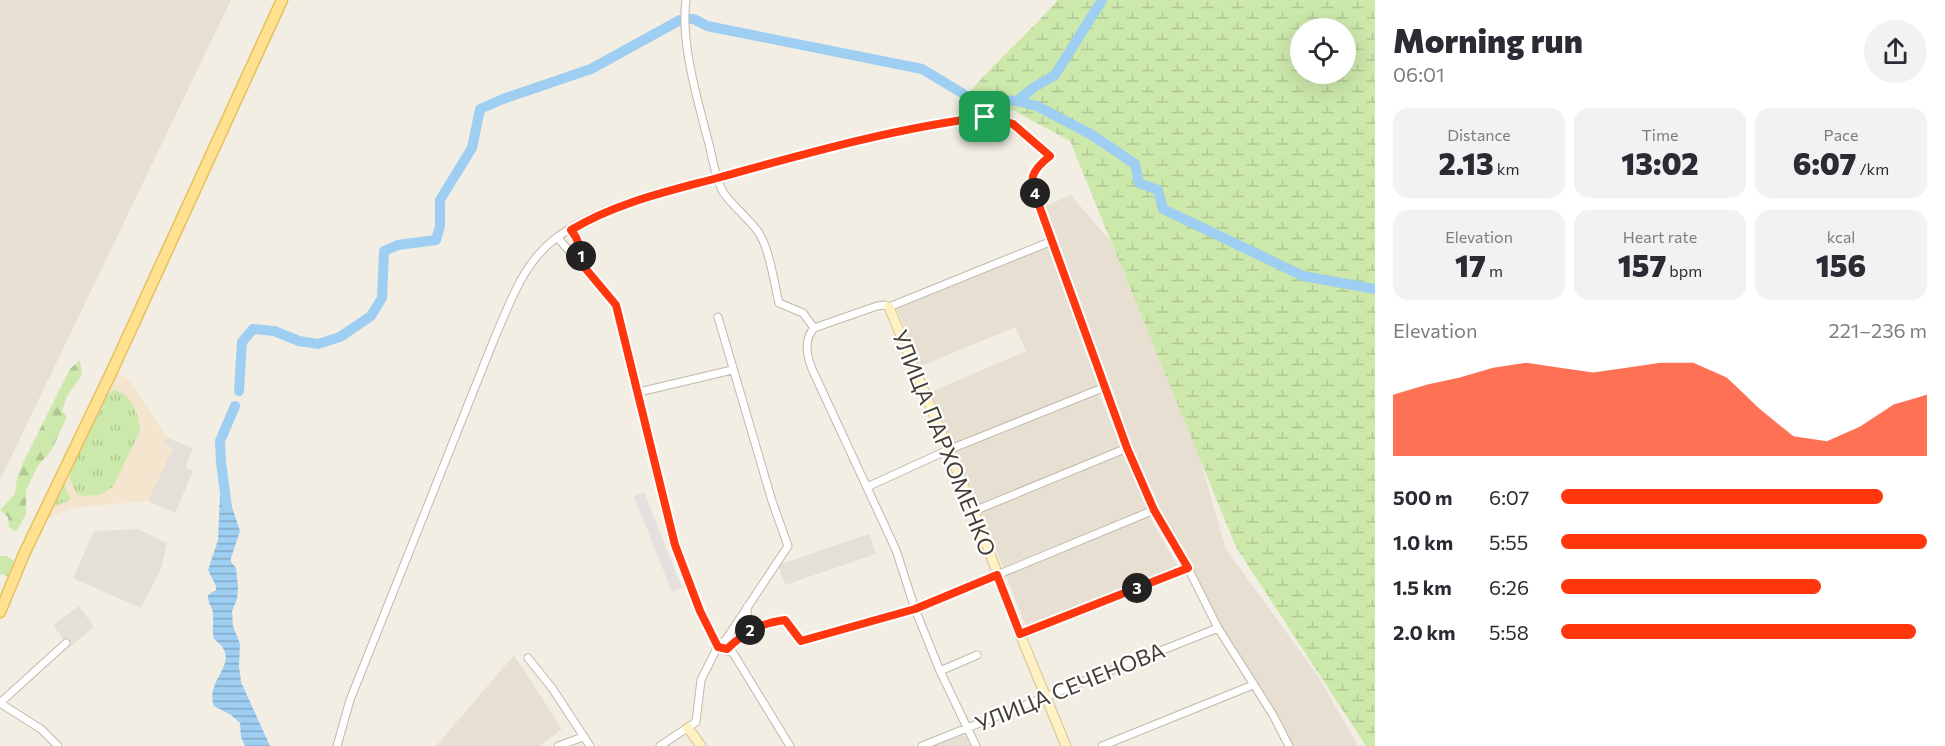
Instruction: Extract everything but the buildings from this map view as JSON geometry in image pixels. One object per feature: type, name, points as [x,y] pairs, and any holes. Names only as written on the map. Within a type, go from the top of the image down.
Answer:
[{"type":"main road","points":[[0,612],[24,554],[112,371],[282,0]]},
{"type":"street","points":[[686,0],[687,47],[702,119],[723,191],[753,225],[764,242],[779,303],[803,313],[814,328]]},
{"type":"street","points":[[337,746],[350,700],[495,337],[529,265],[537,254],[557,237],[608,211],[672,189],[867,138],[952,121],[985,117],[1013,124],[1050,156],[1036,167],[1032,178],[1040,208],[1127,448],[1154,510],[1188,568],[1218,628],[1273,715],[1286,745]]},
{"type":"street","points":[[571,230],[579,246],[580,262]]},
{"type":"street","points":[[557,237],[616,305],[675,545],[700,611],[718,647]]},
{"type":"street","points":[[976,746],[940,671],[915,609],[896,550],[809,359],[808,338],[814,328],[878,306],[889,307],[1052,241]]},
{"type":"street","name":"УЛИЦА ПАРХОМЕНКО","points":[[889,307],[974,511],[1020,634],[1066,746]]},
{"type":"street","points":[[660,746],[696,722],[701,680],[718,647],[727,638],[788,546],[772,501],[718,317]]},
{"type":"street","points":[[639,392],[732,370]]},
{"type":"street","points":[[867,487],[948,450],[1105,387]]},
{"type":"street","points":[[974,511],[1127,448]]},
{"type":"street","points":[[727,649],[748,631],[769,622],[785,620],[801,641],[915,609],[1154,510]]},
{"type":"street","points":[[1020,634],[1188,568]]},
{"type":"street","points":[[747,607],[748,631]]},
{"type":"street","name":"УЛИЦА СЕЧЕНОВА","points":[[922,746],[1218,628]]},
{"type":"street","points":[[58,746],[41,729],[0,703],[66,643]]},
{"type":"street","points":[[718,647],[733,653],[790,746]]},
{"type":"street","points":[[940,671],[977,656]]},
{"type":"street","points":[[528,658],[552,688],[590,746]]},
{"type":"street","points":[[1102,746],[1252,685]]},
{"type":"street","points":[[688,728],[701,746]]},
{"type":"street","points":[[558,746],[583,737]]},
{"type":"shaded area","points":[[0,0],[231,0],[0,480]]},
{"type":"shaded area","points":[[1071,195],[1111,242],[1197,449],[1226,549],[1318,676],[1358,746],[1290,746],[1163,526],[1130,450],[1041,208]]},
{"type":"shaded area","points":[[1048,246],[1100,385],[952,445],[931,392],[1026,351],[1015,327],[921,366],[897,309]]},
{"type":"shaded area","points":[[118,373],[130,380],[167,437],[193,449],[185,467],[193,471],[175,513],[148,501],[71,508],[48,518]]},
{"type":"shaded area","points":[[1098,392],[1121,447],[978,506],[955,451]]},
{"type":"shaded area","points":[[167,437],[193,449],[185,467],[193,471],[175,513],[148,501],[173,448],[164,444]]},
{"type":"shaded area","points":[[1125,451],[1149,508],[1003,567],[980,510]]},
{"type":"shaded area","points":[[644,492],[682,588],[672,592],[634,496]]},
{"type":"shaded area","points":[[1149,516],[1178,567],[1026,627],[1005,573]]},
{"type":"shaded area","points":[[138,529],[167,543],[161,569],[141,608],[73,578],[94,531]]},
{"type":"shaded area","points":[[869,534],[876,554],[785,585],[778,565]]},
{"type":"shaded area","points":[[79,606],[94,627],[69,648],[53,625]]},
{"type":"shaded area","points":[[514,655],[562,729],[539,746],[436,746]]},
{"type":"shaded area","points":[[964,734],[971,746],[934,746]]},
{"type":"green space","points":[[1058,0],[1375,0],[1375,746],[1366,746],[1236,547],[1070,141],[1013,110],[960,104]]},
{"type":"green space","points":[[80,360],[82,375],[67,396],[62,411],[67,417],[51,451],[37,467],[26,491],[26,514],[16,532],[9,527],[8,517],[0,510],[15,494],[17,478],[23,463],[70,369]]},
{"type":"green space","points":[[113,390],[119,391],[133,405],[140,431],[113,487],[101,495],[82,496],[76,493],[70,480],[70,472],[107,395]]},
{"type":"green space","points":[[64,485],[71,500],[54,506]]},
{"type":"green space","points":[[0,556],[7,556],[14,561],[8,576],[0,574]]},
{"type":"water","points":[[224,493],[229,498],[240,531],[231,562],[236,568],[238,588],[237,599],[232,611],[233,626],[240,644],[241,682],[270,746],[245,746],[241,737],[240,723],[214,706],[212,696],[226,655],[214,639],[213,613],[208,595],[216,590],[208,570],[218,540],[220,495]]},
{"type":"waterway","points":[[1017,101],[1055,75],[1102,0]]},
{"type":"waterway","points":[[687,19],[694,19],[707,26],[922,69],[972,99],[1017,101],[1037,106],[1092,135],[1135,164],[1139,183],[1158,190],[1163,209],[1303,276],[1375,289]]},
{"type":"waterway","points":[[239,391],[242,342],[253,329],[274,331],[299,341],[318,344],[340,337],[371,316],[382,298],[384,251],[398,245],[436,240],[440,226],[440,200],[472,148],[480,109],[591,69],[680,20]]},
{"type":"waterway","points":[[227,508],[220,441],[235,406]]},
{"type":"route","points":[[985,117],[1013,124],[1050,156],[1036,167],[1032,174],[1032,182],[1040,208],[1127,448],[1154,510],[1188,568],[1020,634],[997,575],[915,609],[801,641],[785,620],[769,622],[748,631],[727,649],[718,647],[700,611],[675,545],[619,313],[610,297],[580,262],[581,251],[578,240],[571,230],[608,211],[672,189],[867,138],[952,121],[985,117]]}]
